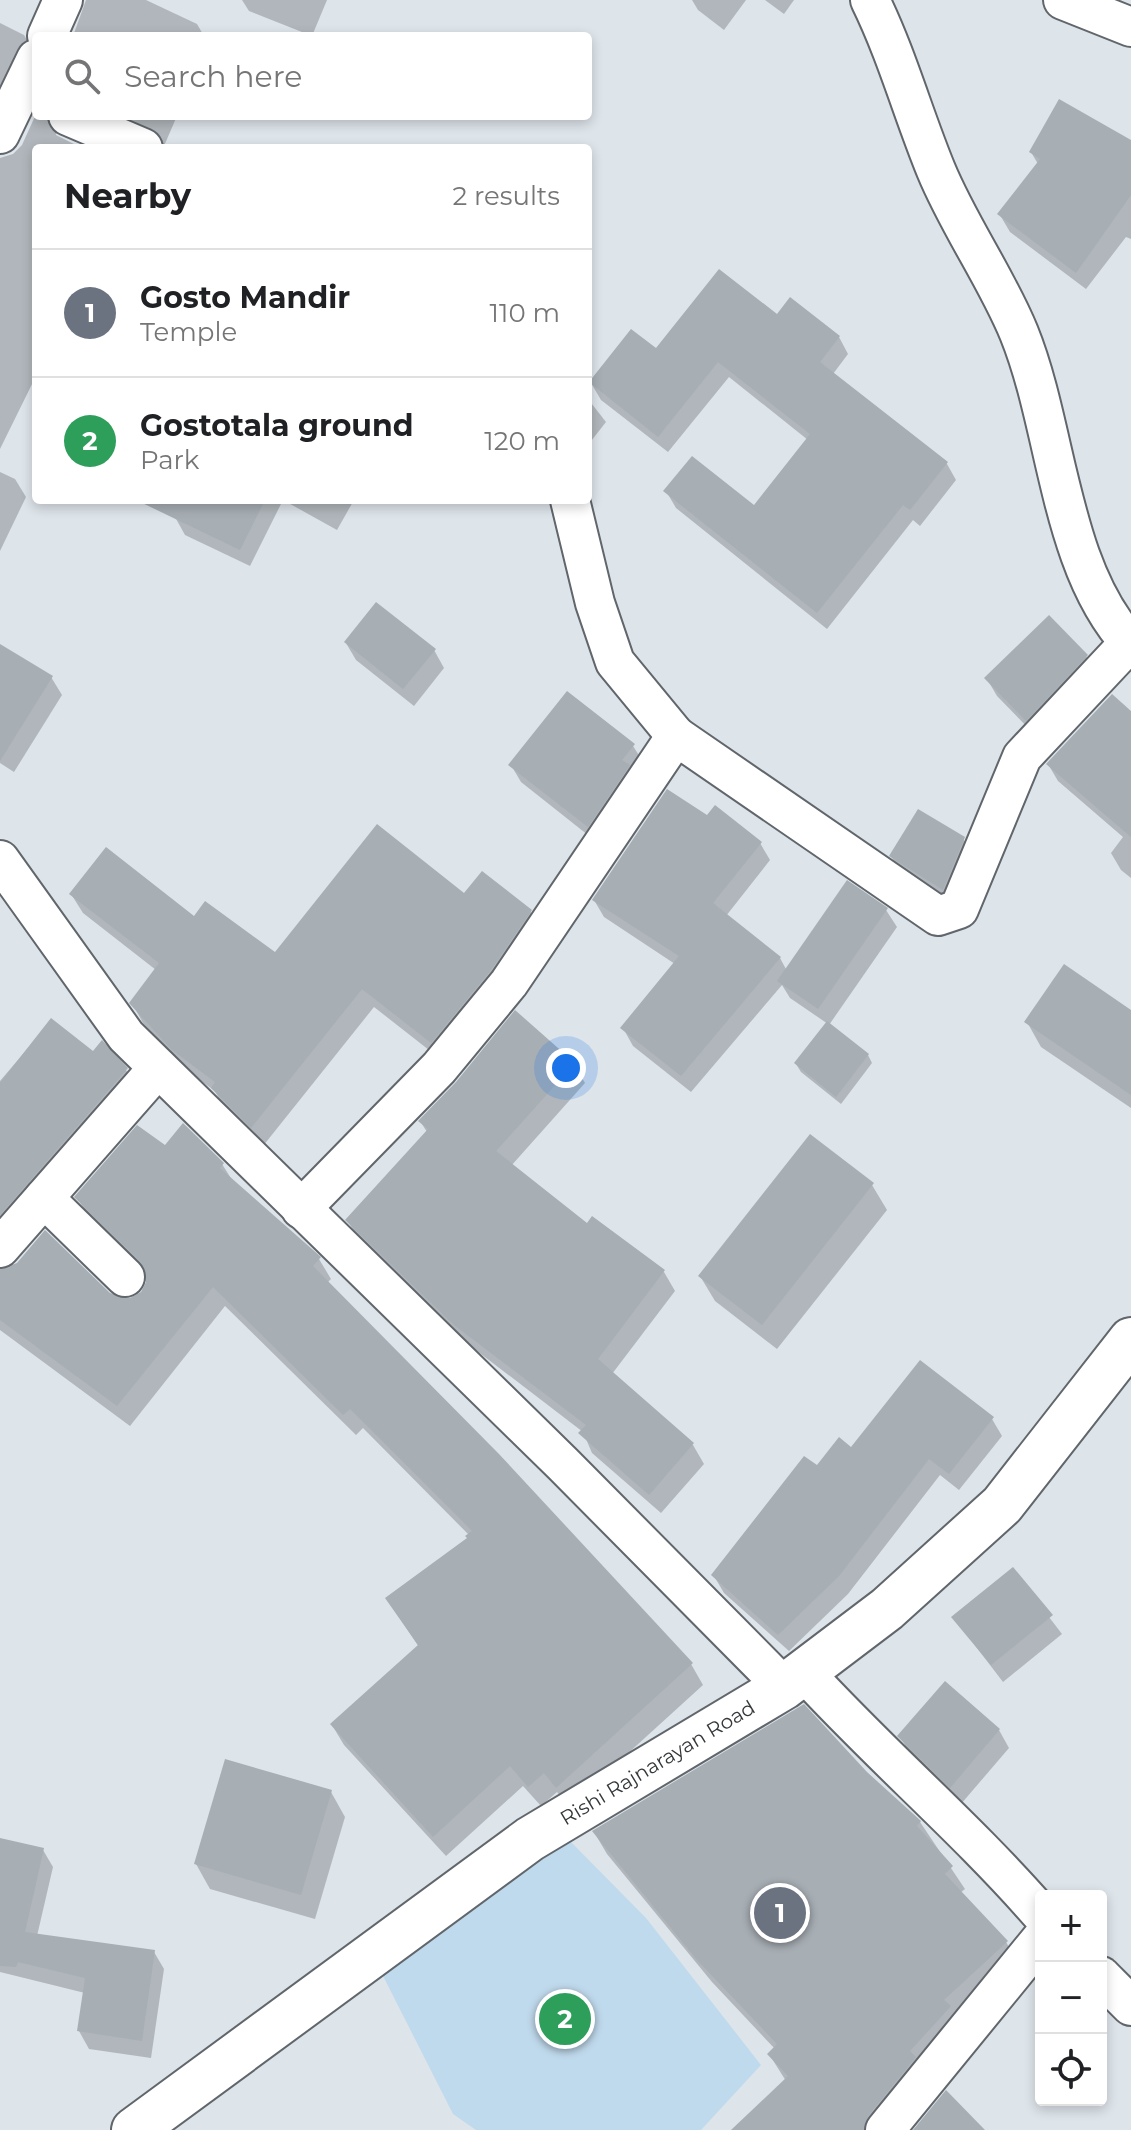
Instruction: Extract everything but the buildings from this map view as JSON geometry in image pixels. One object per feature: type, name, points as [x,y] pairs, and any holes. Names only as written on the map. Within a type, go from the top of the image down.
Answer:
[{"type":"main road","name":"Rishi Rajnarayan Road","points":[[134,2130],[530,1839],[794,1680],[887,1609],[1002,1505],[1131,1340]]},
{"type":"street","points":[[49,32],[63,0]]},
{"type":"street","points":[[571,504],[615,662],[676,736],[938,916],[959,909],[1022,757],[1130,643],[1107,616],[1090,578],[1062,495],[1045,415],[1018,332],[937,172],[884,28],[870,0]]},
{"type":"street","points":[[1063,0],[1131,27]]},
{"type":"street","points":[[0,134],[28,98]]},
{"type":"street","points":[[77,120],[134,144]]},
{"type":"street","points":[[301,1209],[439,1068],[509,983],[676,736]]},
{"type":"street","points":[[0,860],[126,1036],[563,1464],[794,1680],[858,1732],[991,1856],[1035,1907]]},
{"type":"street","points":[[0,1248],[158,1068]]},
{"type":"street","points":[[44,1198],[125,1277]]},
{"type":"street","points":[[885,2130],[1035,1946]]},
{"type":"street","points":[[1107,1982],[1131,2006]]},
{"type":"shaded area","points":[[568,1839],[646,1918],[761,2065],[701,2130],[476,2130],[453,2114],[381,1972]]},
{"type":"place","name":"Gosto Mandir","points":[[780,1913]]},
{"type":"place","name":"Gostotala ground","points":[[565,2019]]}]
